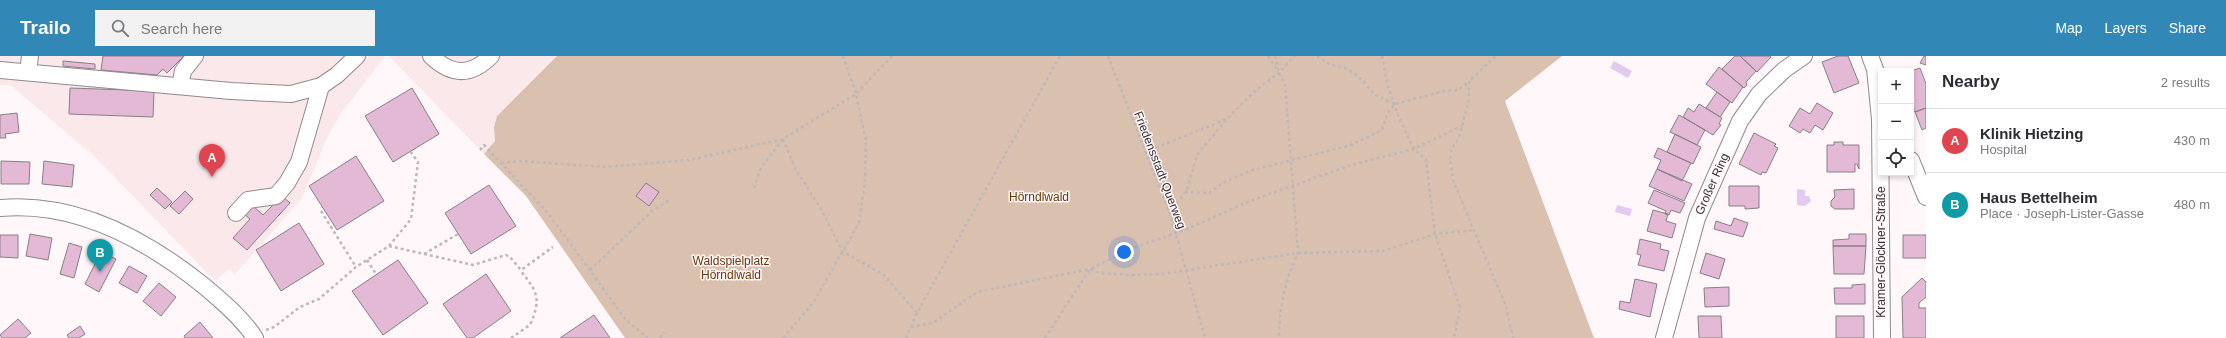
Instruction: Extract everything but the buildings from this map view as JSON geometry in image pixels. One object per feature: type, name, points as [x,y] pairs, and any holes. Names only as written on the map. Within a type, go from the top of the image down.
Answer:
[{"type":"street","points":[[28,72],[30,56]]},
{"type":"street","points":[[180,86],[183,71],[195,56]]},
{"type":"street","points":[[0,70],[282,94],[307,91],[321,86],[337,75],[357,56]]},
{"type":"street","points":[[432,56],[449,68],[465,72],[475,69],[491,56]]},
{"type":"street","name":"Großer Ring","points":[[1664,338],[1697,218],[1740,122],[1759,94],[1784,70],[1804,56]]},
{"type":"street","points":[[1872,63],[1878,78]]},
{"type":"street","name":"Kramer-Glöckner-Straße","points":[[1872,63],[1880,119],[1882,338]]},
{"type":"street","points":[[236,213],[248,200],[276,196],[287,183],[299,162],[321,86]]},
{"type":"street","points":[[1914,167],[1926,197]]},
{"type":"street","points":[[0,208],[41,209],[73,215],[105,225],[138,240],[180,267],[221,300],[254,336]]},
{"type":"path","points":[[783,338],[813,303],[859,223],[865,182],[866,141],[856,94],[843,56]]},
{"type":"path","points":[[501,163],[520,161],[606,167],[689,160],[783,139],[856,94],[892,56]]},
{"type":"path","points":[[906,338],[917,313],[1060,56]]},
{"type":"path","name":"Friedensstadt Querweg","points":[[1108,56],[1170,214],[1205,338]]},
{"type":"path","points":[[1268,56],[1285,84],[1298,254],[1288,273],[1279,319],[1279,338]]},
{"type":"path","points":[[1275,56],[1279,73]]},
{"type":"path","points":[[1170,214],[1185,192],[1197,156],[1228,118],[1256,90],[1279,73],[1295,56]]},
{"type":"path","points":[[1317,56],[1329,64],[1348,69],[1375,95],[1394,104]]},
{"type":"path","points":[[1382,56],[1387,83],[1394,104],[1414,149],[1426,160],[1435,234],[1460,308],[1454,338]]},
{"type":"path","points":[[1185,192],[1208,193],[1226,181],[1270,165],[1351,145],[1382,130],[1388,112],[1394,104],[1444,91],[1458,90],[1470,82],[1495,56]]},
{"type":"path","points":[[1470,82],[1469,99],[1459,138],[1451,150],[1450,161],[1454,183],[1506,306],[1512,338]]},
{"type":"path","points":[[1145,152],[1228,118]]},
{"type":"path","points":[[911,327],[933,323],[977,292],[1090,269],[1136,247],[1175,234],[1250,201],[1351,165],[1414,149],[1462,126]]},
{"type":"path","points":[[754,188],[761,168],[783,139]]},
{"type":"path","points":[[783,139],[796,170],[821,209],[842,251],[884,275],[917,313]]},
{"type":"path","points":[[480,150],[484,145],[548,213],[626,320],[648,338]]},
{"type":"path","points":[[254,336],[274,327],[300,307],[319,299],[356,267],[389,246],[411,219],[418,162],[410,151]]},
{"type":"path","points":[[590,270],[652,211],[670,200]]},
{"type":"path","points":[[321,211],[356,267]]},
{"type":"path","points":[[1090,269],[1100,273],[1130,275],[1186,271],[1298,254],[1383,251],[1435,234],[1475,230]]},
{"type":"path","points":[[424,254],[458,234]]},
{"type":"path","points":[[389,246],[473,265],[506,255],[515,262],[521,270],[536,292],[537,299],[530,325],[511,338]]},
{"type":"path","points":[[521,270],[553,247]]},
{"type":"path","points":[[367,260],[376,274]]},
{"type":"path","points":[[1046,338],[1090,269]]},
{"type":"path","points":[[660,338],[664,332]]},
{"type":"shaded area","points":[[0,56],[385,56],[340,115],[328,136],[302,198],[235,274],[229,269],[215,281],[93,155],[10,85],[0,85]]},
{"type":"shaded area","points":[[389,56],[557,56],[497,116],[494,127],[495,141],[484,154]]},
{"type":"shaded area","points":[[1614,61],[1632,71],[1628,78],[1610,68]]},
{"type":"shaded area","points":[[1797,189],[1805,190],[1805,196],[1809,196],[1811,201],[1805,206],[1797,205]]},
{"type":"shaded area","points":[[1617,205],[1632,209],[1630,216],[1615,212]]},
{"type":"green space","name":"Hörndlwald","points":[[557,56],[1562,56],[1505,101],[1594,338],[625,338],[526,196],[484,154],[495,141],[494,127],[497,116]]},
{"type":"place","name":"Klinik Hietzing","points":[[212,177]]},
{"type":"place","name":"Haus Bettelheim","points":[[100,272]]},
{"type":"park label","name":"Waldspielplatz Hörndlwald","points":[[731,268]]}]
